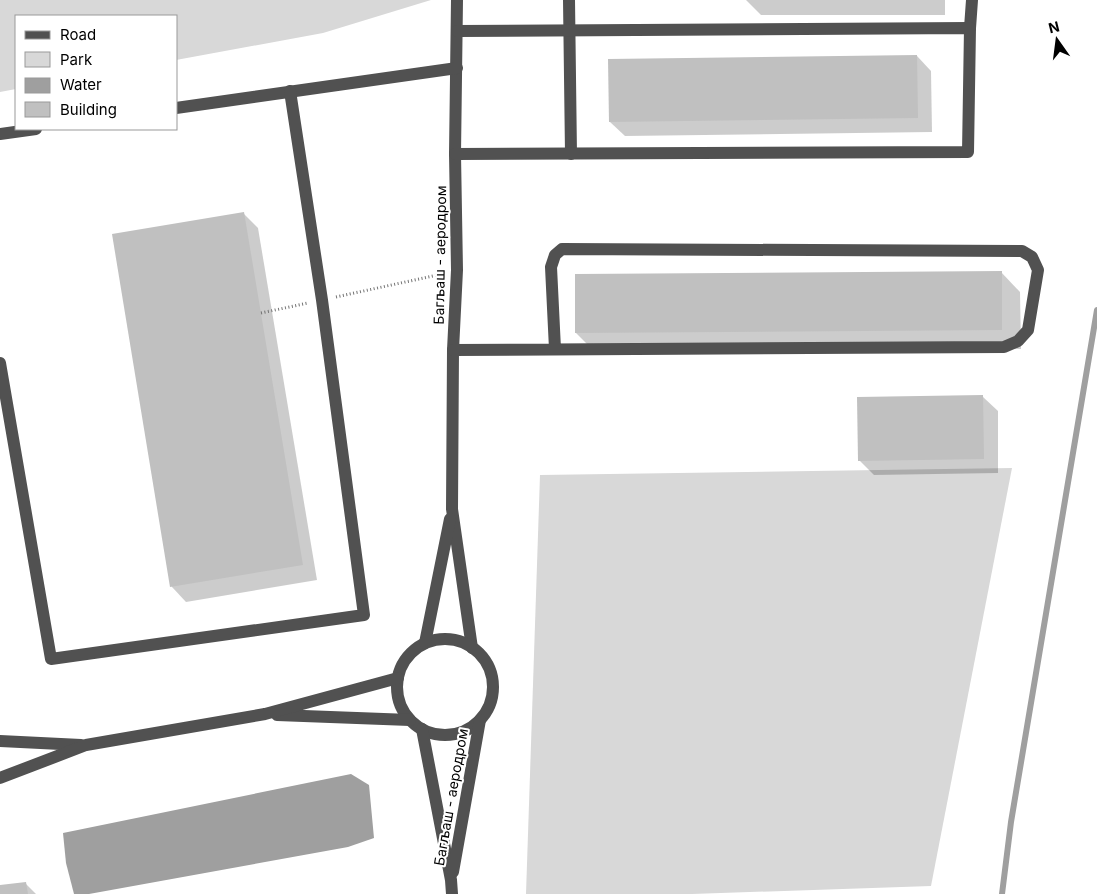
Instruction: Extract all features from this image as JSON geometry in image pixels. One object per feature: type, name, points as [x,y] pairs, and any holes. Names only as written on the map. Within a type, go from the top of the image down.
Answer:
[{"type":"street","name":"Багљаш - аеродром","points":[[398,678],[397,693],[401,707],[410,720],[422,729],[436,734],[452,735],[467,730],[480,720],[489,706],[493,690],[491,674],[484,659],[472,648],[452,509],[453,350],[457,270],[455,154],[457,0]]},
{"type":"street","points":[[570,0],[570,154]]},
{"type":"street","points":[[455,154],[968,152],[972,0]]},
{"type":"street","points":[[457,30],[970,28]]},
{"type":"street","points":[[178,108],[457,68]]},
{"type":"street","points":[[0,363],[51,659],[364,615],[322,300],[290,91]]},
{"type":"street","points":[[0,134],[29,130]]},
{"type":"street","points":[[453,350],[1004,347],[1018,341],[1028,330],[1038,270],[1032,256],[1022,250],[562,249],[555,255],[552,268],[556,349]]},
{"type":"street","name":"Багљаш - аеродром","points":[[425,643],[452,509]]},
{"type":"street","points":[[0,778],[86,745],[265,714],[398,678],[403,664],[412,652],[425,643],[441,639],[458,641],[472,648]]},
{"type":"street","points":[[265,714],[410,720]]},
{"type":"street","name":"Багљаш - аеродром","points":[[451,880],[480,720]]},
{"type":"street","name":"Багљаш - аеродром","points":[[422,729],[451,880],[452,894]]},
{"type":"street","points":[[0,741],[86,745]]},
{"type":"path","points":[[261,313],[457,270]]},
{"type":"green space","points":[[0,0],[431,0],[323,33],[178,60],[178,15],[15,15],[15,89],[0,92]]},
{"type":"green space","points":[[1012,468],[931,886],[692,894],[526,894],[540,475]]},
{"type":"water","points":[[351,774],[369,785],[374,838],[348,847],[89,894],[74,894],[66,863],[63,833]]},
{"type":"building","points":[[917,55],[918,118],[609,122],[608,59]]},
{"type":"building","points":[[244,212],[303,565],[170,587],[112,234]]},
{"type":"building","points":[[1002,271],[1002,330],[575,333],[575,274]]},
{"type":"building","points":[[983,395],[984,459],[858,461],[857,397]]},
{"type":"building","points":[[26,882],[28,894],[0,894],[0,885]]},
{"type":"waterway","points":[[1002,894],[1011,822],[1097,310]]}]
